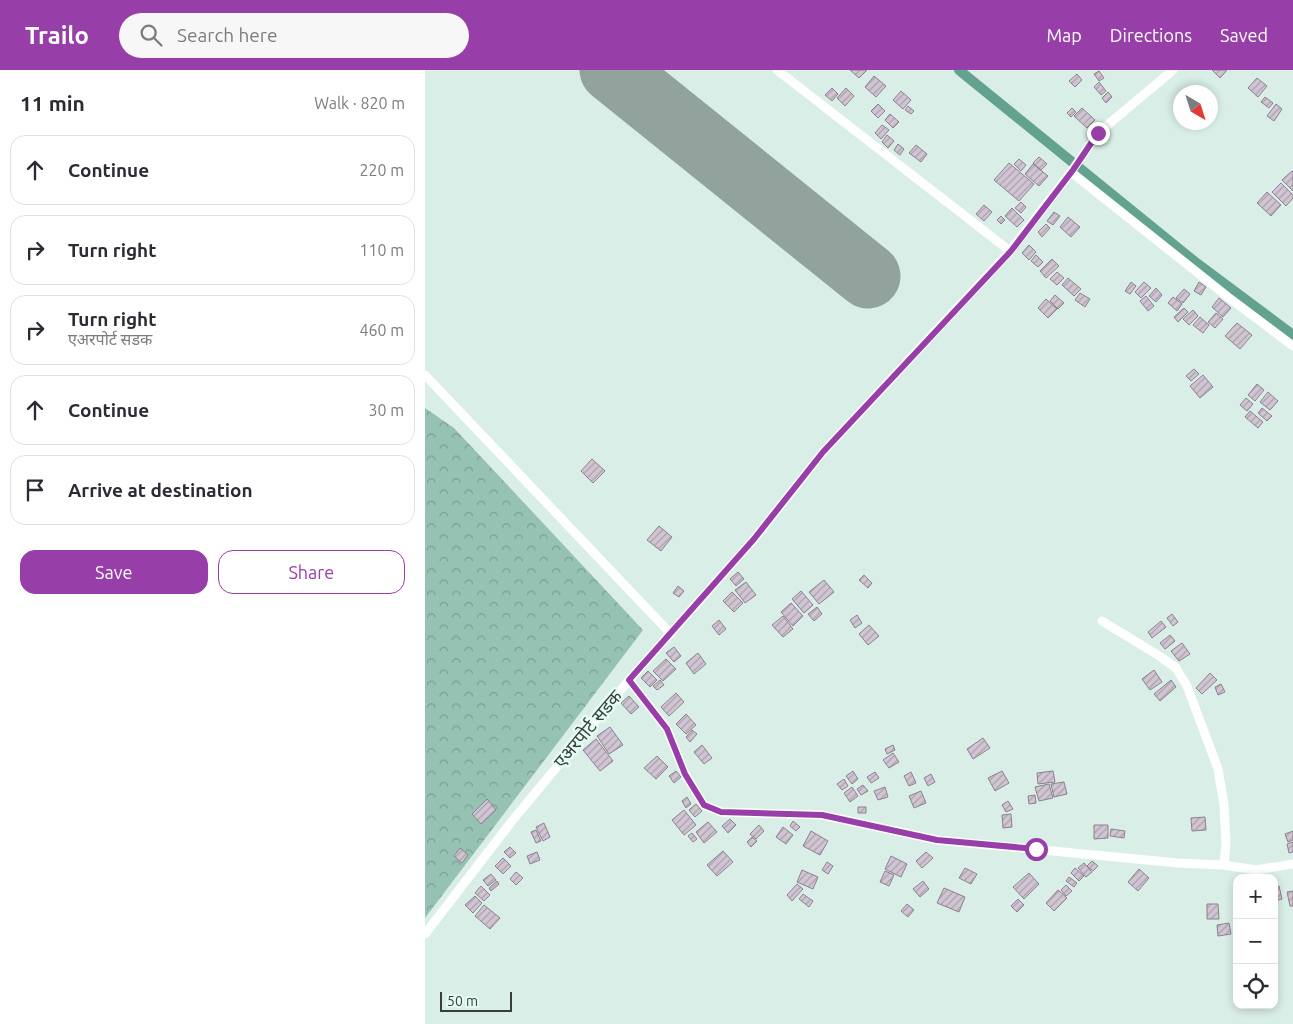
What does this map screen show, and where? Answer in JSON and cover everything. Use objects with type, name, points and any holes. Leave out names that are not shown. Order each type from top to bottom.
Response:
[{"type":"street","points":[[777,70],[1011,251]]},
{"type":"street","name":"एअरपोर्ट सडक","points":[[425,934],[512,821],[629,680],[754,539],[823,452],[1011,251],[1080,160],[1098,133],[1173,70]]},
{"type":"street","points":[[1072,170],[1228,297],[1293,346]]},
{"type":"street","points":[[425,375],[671,634]]},
{"type":"street","points":[[1102,621],[1176,668],[1187,686],[1218,769],[1224,805],[1226,843],[1224,865]]},
{"type":"street","points":[[629,680],[667,729],[685,774],[704,805],[721,812],[822,815],[937,840],[1224,865],[1256,870],[1293,864]]},
{"type":"green space","points":[[425,408],[454,428],[643,630],[425,918]]},
{"type":"building","points":[[850,70],[867,70],[859,78]]},
{"type":"building","points":[[1212,70],[1227,70],[1220,78]]},
{"type":"building","points":[[1099,71],[1104,78],[1099,81],[1094,74]]},
{"type":"building","points":[[1077,74],[1082,80],[1075,87],[1069,81]]},
{"type":"building","points":[[874,76],[886,86],[876,97],[865,87]]},
{"type":"building","points":[[1257,78],[1267,86],[1258,97],[1248,88]]},
{"type":"building","points":[[1099,82],[1106,91],[1101,95],[1094,87]]},
{"type":"building","points":[[832,88],[838,94],[832,101],[825,95]]},
{"type":"building","points":[[846,88],[854,96],[845,106],[837,98]]},
{"type":"building","points":[[901,91],[911,100],[903,109],[893,100]]},
{"type":"building","points":[[1108,92],[1112,97],[1106,103],[1102,98]]},
{"type":"building","points":[[1265,97],[1273,103],[1269,108],[1261,102]]},
{"type":"building","points":[[878,104],[885,111],[878,118],[871,111]]},
{"type":"building","points":[[1276,104],[1282,109],[1274,121],[1267,116]]},
{"type":"building","points":[[908,106],[914,111],[911,114],[905,110]]},
{"type":"building","points":[[1072,108],[1076,112],[1071,117],[1067,113]]},
{"type":"building","points":[[1082,108],[1095,120],[1087,128],[1074,116]]},
{"type":"building","points":[[890,114],[899,122],[893,128],[885,120]]},
{"type":"building","points":[[882,125],[889,130],[881,139],[875,133]]},
{"type":"building","points":[[887,135],[894,141],[888,148],[882,142]]},
{"type":"building","points":[[898,144],[904,149],[900,155],[894,150]]},
{"type":"building","points":[[916,145],[927,154],[921,162],[909,153]]},
{"type":"building","points":[[1039,157],[1047,164],[1041,170],[1033,163]]},
{"type":"building","points":[[1019,159],[1026,165],[1021,171],[1014,164]]},
{"type":"building","points":[[1009,163],[1034,184],[1019,201],[994,180]]},
{"type":"building","points":[[1033,164],[1048,176],[1039,186],[1025,174]]},
{"type":"building","points":[[1293,172],[1293,191],[1282,180]]},
{"type":"building","points":[[1281,183],[1293,195],[1293,198],[1286,206],[1272,192]]},
{"type":"building","points":[[1267,192],[1281,205],[1271,216],[1257,203]]},
{"type":"building","points":[[1021,202],[1026,207],[1021,213],[1015,208]]},
{"type":"building","points":[[984,205],[992,212],[984,221],[976,214]]},
{"type":"building","points":[[1012,208],[1024,220],[1017,227],[1005,216]]},
{"type":"building","points":[[1054,212],[1060,216],[1053,225],[1047,221]]},
{"type":"building","points":[[1001,216],[1005,220],[1001,224],[997,220]]},
{"type":"building","points":[[1068,217],[1080,227],[1071,237],[1060,227]]},
{"type":"building","points":[[1046,224],[1050,228],[1042,237],[1038,232]]},
{"type":"building","points":[[1029,245],[1036,252],[1029,260],[1022,253]]},
{"type":"building","points":[[1036,255],[1043,262],[1038,267],[1031,261]]},
{"type":"building","points":[[1052,259],[1059,266],[1046,278],[1040,271]]},
{"type":"building","points":[[1057,272],[1064,278],[1057,285],[1050,279]]},
{"type":"building","points":[[1068,278],[1081,289],[1074,296],[1062,285]]},
{"type":"building","points":[[1131,282],[1136,286],[1130,294],[1125,291]]},
{"type":"building","points":[[1144,282],[1151,288],[1141,298],[1135,292]]},
{"type":"building","points":[[1199,282],[1206,287],[1201,295],[1194,291]]},
{"type":"building","points":[[1156,288],[1162,295],[1156,302],[1149,296]]},
{"type":"building","points":[[1184,289],[1190,294],[1183,303],[1176,298]]},
{"type":"building","points":[[1080,293],[1090,299],[1085,307],[1075,300]]},
{"type":"building","points":[[1055,295],[1064,303],[1058,309],[1050,301]]},
{"type":"building","points":[[1146,296],[1154,306],[1148,311],[1140,301]]},
{"type":"building","points":[[1173,297],[1182,304],[1177,311],[1168,303]]},
{"type":"building","points":[[1219,298],[1231,308],[1223,317],[1212,307]]},
{"type":"building","points":[[1046,299],[1057,309],[1048,318],[1038,308]]},
{"type":"building","points":[[1184,308],[1188,312],[1178,322],[1174,317]]},
{"type":"building","points":[[1193,310],[1198,316],[1189,325],[1183,319]]},
{"type":"building","points":[[1216,313],[1223,319],[1215,328],[1208,322]]},
{"type":"building","points":[[1200,317],[1209,325],[1203,333],[1193,325]]},
{"type":"building","points":[[1237,323],[1252,335],[1240,349],[1225,336]]},
{"type":"building","points":[[1194,369],[1199,374],[1191,381],[1186,376]]},
{"type":"building","points":[[1203,375],[1213,387],[1200,398],[1190,386]]},
{"type":"building","points":[[1257,384],[1264,390],[1255,401],[1248,395]]},
{"type":"building","points":[[1268,392],[1278,401],[1270,410],[1260,402]]},
{"type":"building","points":[[1246,398],[1253,404],[1247,411],[1240,405]]},
{"type":"building","points":[[1262,408],[1272,416],[1267,421],[1258,413]]},
{"type":"building","points":[[1250,411],[1263,422],[1258,428],[1245,417]]},
{"type":"building","points":[[592,459],[605,471],[593,483],[581,471]]},
{"type":"building","points":[[659,526],[672,537],[661,551],[647,540]]},
{"type":"building","points":[[738,572],[744,579],[736,586],[730,579]]},
{"type":"building","points":[[864,575],[872,583],[868,588],[859,580]]},
{"type":"building","points":[[824,580],[834,592],[819,604],[809,592]]},
{"type":"building","points":[[746,582],[756,595],[745,603],[735,590]]},
{"type":"building","points":[[678,586],[684,591],[679,597],[673,593]]},
{"type":"building","points":[[801,591],[813,605],[804,613],[792,599]]},
{"type":"building","points":[[732,592],[743,603],[734,612],[723,601]]},
{"type":"building","points":[[791,603],[803,616],[793,626],[781,612]]},
{"type":"building","points":[[817,607],[822,614],[814,621],[808,614]]},
{"type":"building","points":[[1172,614],[1178,622],[1173,626],[1167,618]]},
{"type":"building","points":[[857,615],[862,623],[855,628],[850,620]]},
{"type":"building","points":[[783,616],[793,629],[783,637],[772,625]]},
{"type":"building","points":[[719,620],[726,629],[719,635],[712,626]]},
{"type":"building","points":[[1161,621],[1166,627],[1152,638],[1148,632]]},
{"type":"building","points":[[869,625],[879,636],[868,645],[859,634]]},
{"type":"building","points":[[1170,635],[1175,641],[1165,649],[1160,643]]},
{"type":"building","points":[[1182,643],[1190,654],[1179,661],[1171,651]]},
{"type":"building","points":[[674,647],[681,656],[674,662],[666,653]]},
{"type":"building","points":[[698,653],[706,664],[694,674],[686,663]]},
{"type":"building","points":[[666,659],[676,669],[663,681],[653,671]]},
{"type":"building","points":[[1154,670],[1162,682],[1150,690],[1142,679]]},
{"type":"building","points":[[648,671],[657,680],[650,687],[641,678]]},
{"type":"building","points":[[1210,673],[1217,680],[1202,694],[1196,688]]},
{"type":"building","points":[[660,680],[664,685],[657,690],[653,686]]},
{"type":"building","points":[[1171,680],[1176,687],[1160,701],[1154,694]]},
{"type":"building","points":[[1221,684],[1225,692],[1218,695],[1215,687]]},
{"type":"building","points":[[676,693],[684,702],[669,716],[661,707]]},
{"type":"building","points":[[629,696],[639,707],[631,714],[621,703]]},
{"type":"building","points":[[686,714],[696,725],[686,734],[676,724]]},
{"type":"building","points":[[610,727],[623,745],[609,754],[597,736]]},
{"type":"building","points":[[692,730],[697,734],[690,742],[686,737]]},
{"type":"building","points":[[983,738],[990,748],[973,759],[967,749]]},
{"type":"building","points":[[596,739],[613,761],[600,771],[583,750]]},
{"type":"building","points":[[702,745],[712,758],[704,764],[694,752]]},
{"type":"building","points":[[893,745],[895,750],[887,754],[885,749]]},
{"type":"building","points":[[893,753],[899,762],[889,768],[883,760]]},
{"type":"building","points":[[657,756],[668,767],[656,779],[644,768]]},
{"type":"building","points":[[676,771],[681,777],[674,783],[669,776]]},
{"type":"building","points":[[853,771],[858,779],[852,784],[846,776]]},
{"type":"building","points":[[1002,771],[1009,783],[995,791],[988,778]]},
{"type":"building","points":[[1053,771],[1055,782],[1038,784],[1037,773]]},
{"type":"building","points":[[875,772],[879,778],[871,783],[867,777]]},
{"type":"building","points":[[911,772],[916,783],[909,786],[904,776]]},
{"type":"building","points":[[931,774],[935,782],[928,786],[924,778]]},
{"type":"building","points":[[844,779],[848,786],[842,790],[837,784]]},
{"type":"building","points":[[1064,782],[1067,794],[1054,797],[1051,784]]},
{"type":"building","points":[[1049,784],[1053,798],[1039,801],[1035,787]]},
{"type":"building","points":[[863,785],[868,791],[861,795],[857,789]]},
{"type":"building","points":[[852,787],[858,796],[850,802],[844,793]]},
{"type":"building","points":[[885,787],[888,797],[878,800],[874,791]]},
{"type":"building","points":[[921,791],[926,803],[914,808],[909,796]]},
{"type":"building","points":[[1035,795],[1036,803],[1029,804],[1028,796]]},
{"type":"building","points":[[687,797],[691,804],[686,808],[682,801]]},
{"type":"building","points":[[487,799],[496,810],[481,824],[472,814]]},
{"type":"building","points":[[1008,801],[1013,809],[1006,812],[1002,805]]},
{"type":"building","points":[[696,804],[702,811],[695,817],[689,810]]},
{"type":"building","points":[[858,807],[866,807],[866,813],[858,813]]},
{"type":"building","points":[[684,810],[696,825],[684,835],[672,820]]},
{"type":"building","points":[[1011,814],[1012,827],[1003,828],[1002,815]]},
{"type":"building","points":[[1205,817],[1206,830],[1192,831],[1191,818]]},
{"type":"building","points":[[730,819],[736,825],[728,833],[722,826]]},
{"type":"building","points":[[793,821],[800,827],[796,831],[790,826]]},
{"type":"building","points":[[708,822],[717,832],[704,843],[696,832]]},
{"type":"building","points":[[544,823],[550,837],[543,841],[536,827]]},
{"type":"building","points":[[759,825],[764,831],[756,839],[750,834]]},
{"type":"building","points":[[1094,825],[1108,825],[1108,838],[1094,839]]},
{"type":"building","points":[[783,827],[793,835],[786,844],[776,837]]},
{"type":"building","points":[[1111,829],[1125,831],[1124,838],[1110,836]]},
{"type":"building","points":[[536,830],[541,841],[536,843],[531,832]]},
{"type":"building","points":[[811,831],[828,841],[820,855],[803,846]]},
{"type":"building","points":[[1293,831],[1293,840],[1288,842],[1285,834]]},
{"type":"building","points":[[692,833],[697,839],[693,842],[688,836]]},
{"type":"building","points":[[752,837],[757,841],[751,847],[747,842]]},
{"type":"building","points":[[1293,842],[1293,852],[1289,853],[1287,844]]},
{"type":"building","points":[[510,847],[516,853],[510,858],[504,852]]},
{"type":"building","points":[[460,848],[468,855],[462,863],[454,856]]},
{"type":"building","points":[[723,851],[733,862],[717,876],[707,865]]},
{"type":"building","points":[[537,852],[540,860],[530,864],[527,856]]},
{"type":"building","points":[[926,852],[933,858],[922,868],[916,861]]},
{"type":"building","points":[[891,856],[907,864],[901,877],[885,869]]},
{"type":"building","points":[[503,858],[511,866],[503,874],[495,866]]},
{"type":"building","points":[[1092,861],[1098,866],[1093,871],[1087,866]]},
{"type":"building","points":[[827,862],[833,866],[828,874],[822,870]]},
{"type":"building","points":[[1084,863],[1092,872],[1086,877],[1078,868]]},
{"type":"building","points":[[965,868],[977,874],[971,884],[959,878]]},
{"type":"building","points":[[1075,868],[1084,876],[1079,881],[1071,873]]},
{"type":"building","points":[[1139,869],[1149,878],[1138,891],[1128,882]]},
{"type":"building","points":[[802,870],[818,877],[813,889],[797,882]]},
{"type":"building","points":[[885,871],[894,875],[889,886],[880,882]]},
{"type":"building","points":[[516,872],[523,878],[516,885],[510,879]]},
{"type":"building","points":[[1029,873],[1039,884],[1024,899],[1013,887]]},
{"type":"building","points":[[491,874],[496,880],[488,886],[483,880]]},
{"type":"building","points":[[1069,877],[1077,883],[1074,887],[1066,881]]},
{"type":"building","points":[[497,881],[499,884],[491,891],[489,888]]},
{"type":"building","points":[[923,881],[929,889],[920,897],[913,889]]},
{"type":"building","points":[[797,884],[803,889],[792,901],[787,895]]},
{"type":"building","points":[[1066,885],[1072,891],[1066,896],[1061,890]]},
{"type":"building","points":[[481,886],[490,895],[484,901],[475,893]]},
{"type":"building","points":[[1278,886],[1282,899],[1278,900]]},
{"type":"building","points":[[944,888],[965,897],[959,912],[937,903]]},
{"type":"building","points":[[1058,890],[1067,898],[1054,911],[1046,903]]},
{"type":"building","points":[[1293,891],[1293,906],[1290,906],[1287,892]]},
{"type":"building","points":[[803,894],[813,901],[809,907],[799,899]]},
{"type":"building","points":[[475,896],[482,903],[473,913],[465,905]]},
{"type":"building","points":[[1018,899],[1024,905],[1017,912],[1011,906]]},
{"type":"building","points":[[907,904],[914,910],[908,917],[901,911]]},
{"type":"building","points":[[1207,904],[1218,904],[1219,919],[1207,919]]},
{"type":"building","points":[[484,905],[500,918],[490,929],[475,916]]},
{"type":"building","points":[[1229,923],[1231,934],[1218,936],[1217,925]]},
{"type":"waterway","points":[[959,70],[1194,261],[1293,335]]},
{"type":"runway","points":[[612,70],[868,276]]},
{"type":"route","points":[[1036,849],[937,840],[822,815],[721,812],[704,805],[685,774],[667,729],[629,680],[754,539],[823,452],[1011,251],[1073,170],[1098,133]]}]
